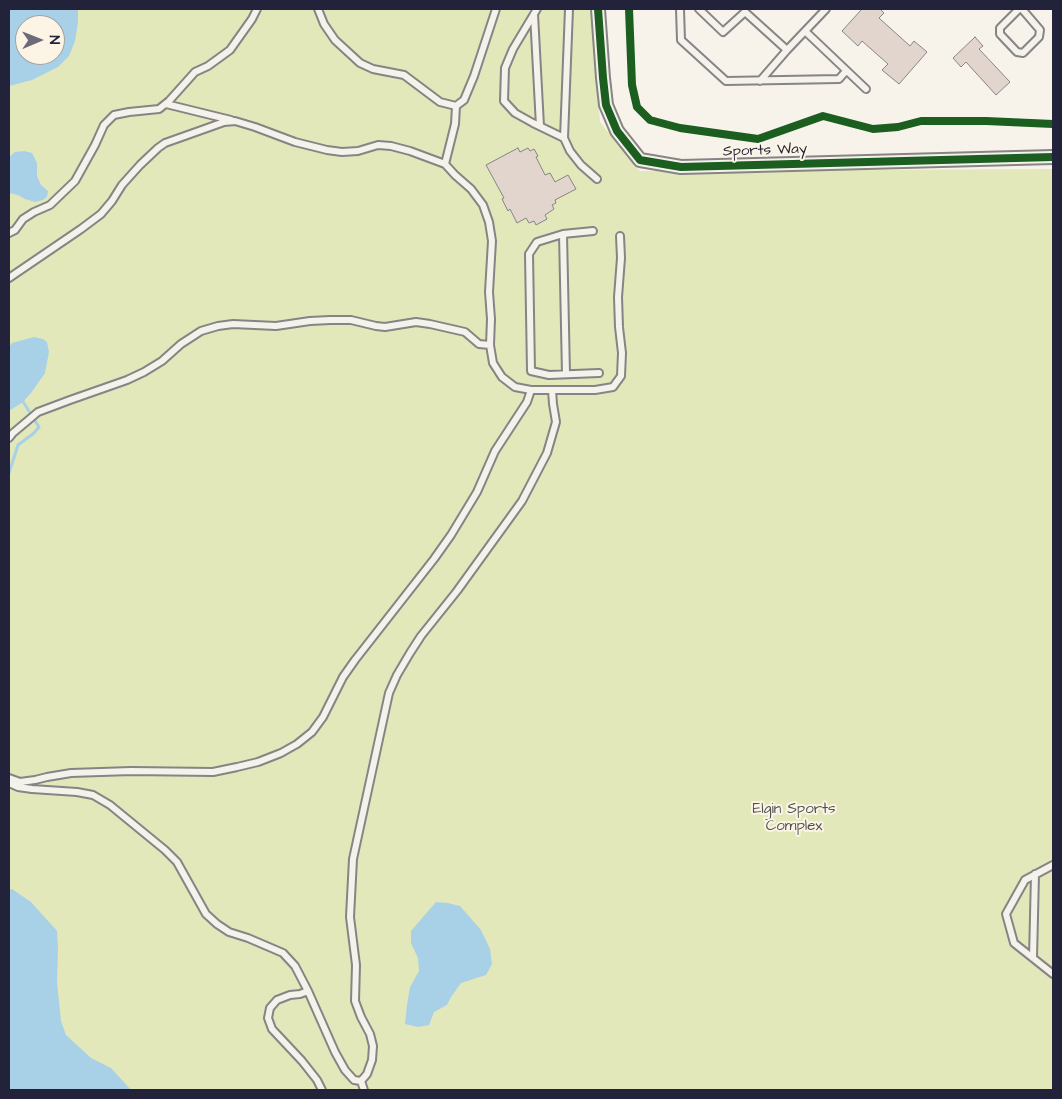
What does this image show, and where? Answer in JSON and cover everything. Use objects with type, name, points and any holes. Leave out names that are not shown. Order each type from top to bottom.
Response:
[{"type":"street","name":"Sports Way","points":[[598,9],[606,104],[617,131],[640,160],[681,167],[1053,157]]},
{"type":"lane","points":[[9,233],[15,230],[23,219],[50,205],[75,181],[104,125],[114,116],[129,112],[159,109],[166,104],[196,72],[230,50],[252,19],[256,9]]},
{"type":"lane","points":[[318,9],[324,24],[335,40],[360,63],[373,69],[404,76],[440,102],[456,106]]},
{"type":"lane","points":[[445,164],[455,124],[456,106],[464,100],[496,9]]},
{"type":"lane","points":[[569,9],[564,138],[570,151],[581,165],[598,179]]},
{"type":"lane","points":[[680,9],[681,40],[726,81],[839,78],[846,71]]},
{"type":"lane","points":[[699,9],[723,32],[745,12],[787,50]]},
{"type":"lane","points":[[760,81],[826,9]]},
{"type":"lane","points":[[1020,9],[1040,30],[1039,37],[1023,53],[1017,52],[1000,34],[1000,28],[1020,9]]},
{"type":"lane","points":[[535,11],[513,49],[505,68],[504,101],[516,113],[564,138]]},
{"type":"lane","points":[[535,11],[540,126]]},
{"type":"lane","points":[[805,31],[866,89]]},
{"type":"lane","points":[[166,104],[243,122],[314,148],[342,152],[358,151],[378,145],[391,146],[445,164],[471,189],[483,205],[489,222],[492,241],[489,292],[490,346],[493,363],[502,378],[516,387],[531,390],[595,390],[613,387],[621,376],[622,353],[618,297],[621,258],[620,236]]},
{"type":"lane","points":[[9,278],[82,229],[100,214],[140,165],[165,142],[224,122],[235,121]]},
{"type":"lane","points":[[593,231],[564,234],[537,242],[529,254],[531,371],[549,375],[599,373]]},
{"type":"lane","points":[[564,234],[566,374]]},
{"type":"lane","points":[[9,438],[38,412],[144,372],[162,361],[181,344],[200,331],[218,326],[234,324],[276,326],[310,321],[351,320],[385,327],[416,322],[465,332],[479,344],[490,346]]},
{"type":"lane","points":[[9,778],[20,782],[71,773],[131,771],[213,772],[258,762],[297,744],[312,732],[323,717],[340,683],[355,660],[451,535],[477,492],[495,451],[526,402],[531,390]]},
{"type":"lane","points":[[361,1081],[367,1074],[372,1060],[373,1046],[370,1034],[355,1001],[356,965],[350,917],[353,859],[389,693],[410,653],[522,501],[547,453],[556,422],[552,404],[552,390]]},
{"type":"lane","points":[[9,784],[32,789],[93,795],[110,805],[165,850],[177,862],[206,914],[217,924],[229,932],[283,953],[295,966],[345,1070],[354,1080],[361,1081]]},
{"type":"lane","points":[[1053,865],[1025,880],[1006,914],[1014,942],[1053,974]]},
{"type":"lane","points":[[1034,958],[1036,874]]},
{"type":"lane","points":[[308,991],[277,1000],[270,1008],[268,1018],[272,1030],[302,1061],[317,1080],[322,1090]]},
{"type":"lane","points":[[361,1081],[364,1090]]},
{"type":"green space","name":"Elgin Sports Complex","points":[[9,9],[591,9],[600,122],[640,171],[1053,169],[1053,1090],[9,1090]]},
{"type":"water","points":[[9,9],[78,9],[75,41],[69,56],[65,60],[65,15],[15,15],[15,65],[60,65],[32,80],[9,86]]},
{"type":"water","points":[[24,151],[32,153],[37,163],[37,176],[41,185],[48,191],[47,197],[43,200],[35,202],[9,193],[9,157],[15,152]]},
{"type":"water","points":[[34,337],[47,342],[49,352],[45,373],[23,402],[9,411],[9,347],[12,343]]},
{"type":"water","points":[[12,889],[31,902],[57,931],[57,982],[61,1021],[66,1035],[91,1058],[111,1068],[131,1090],[9,1090],[9,890]]},
{"type":"water","points":[[436,902],[460,906],[481,930],[490,949],[492,964],[486,975],[461,983],[447,1005],[434,1012],[429,1025],[418,1027],[405,1024],[410,987],[419,971],[418,958],[411,943],[411,931]]},
{"type":"building","points":[[862,9],[880,9],[884,13],[879,18],[910,46],[914,41],[927,52],[899,84],[882,70],[888,64],[862,41],[858,46],[842,31]]},
{"type":"building","points":[[975,37],[983,46],[979,49],[1010,82],[996,95],[966,62],[961,67],[953,58]]},
{"type":"building","points":[[518,148],[520,152],[528,148],[530,151],[534,149],[545,175],[550,173],[555,182],[568,175],[576,189],[555,200],[556,203],[552,205],[554,209],[545,215],[547,219],[536,225],[534,221],[529,223],[526,218],[517,223],[510,209],[508,211],[502,199],[504,198],[486,165]]},
{"type":"waterway","points":[[9,473],[18,445],[39,427],[22,400]]},
{"type":"cycle path","points":[[598,9],[606,105],[617,131],[640,160],[681,167],[1053,157]]},
{"type":"cycle path","points":[[629,9],[632,85],[637,107],[650,120],[680,128],[758,139],[823,116],[873,129],[898,127],[921,121],[1053,124]]}]
